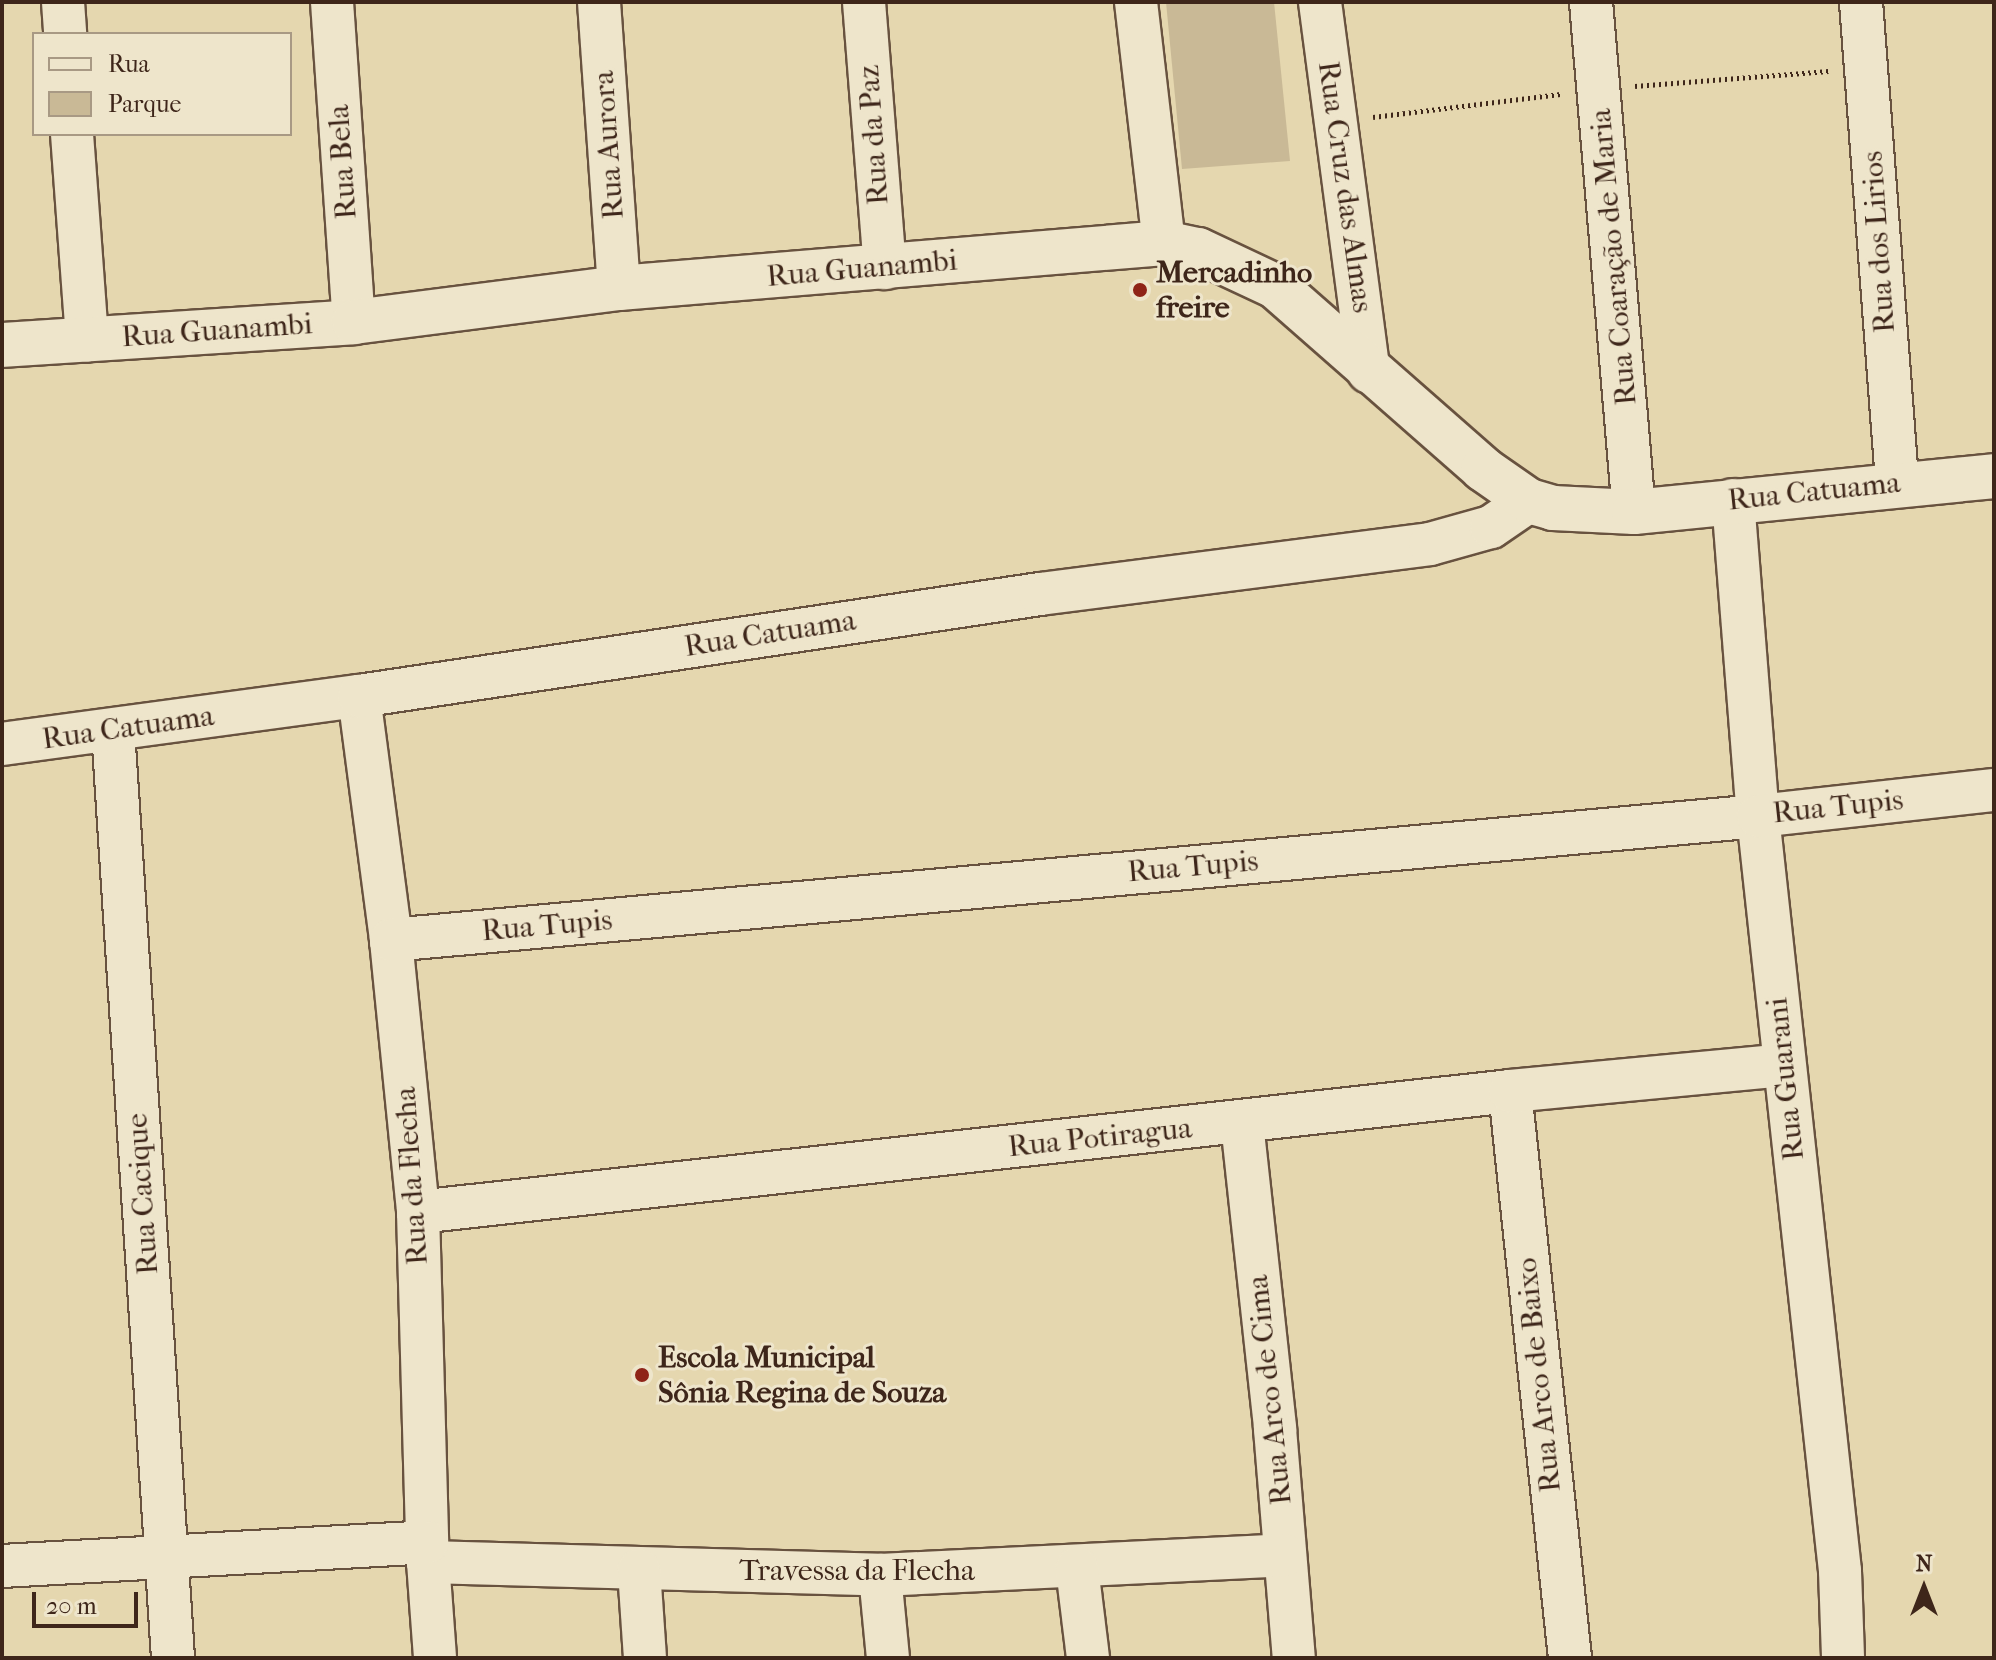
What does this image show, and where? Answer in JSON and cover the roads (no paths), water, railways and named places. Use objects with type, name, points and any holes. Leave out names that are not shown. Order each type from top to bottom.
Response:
[{"type":"street","points":[[63,2],[65,32]]},
{"type":"street","name":"Rua Bela","points":[[332,2],[354,322]]},
{"type":"street","name":"Rua Aurora","points":[[599,2],[619,288]]},
{"type":"street","name":"Rua da Paz","points":[[864,2],[885,268]]},
{"type":"street","points":[[1136,2],[1164,243]]},
{"type":"street","name":"Rua Cruz das Almas","points":[[1320,2],[1369,372]]},
{"type":"street","name":"Rua Coaração de Maria","points":[[1591,2],[1634,512]]},
{"type":"street","name":"Rua dos Lirios","points":[[1861,2],[1897,483]]},
{"type":"street","points":[[72,136],[87,340]]},
{"type":"street","name":"Rua Guanambi","points":[[2,345],[354,322],[619,288],[1164,243],[1198,250],[1275,286],[1369,372],[1483,469],[1529,501],[1587,512],[1634,512]]},
{"type":"street","name":"Rua Catuama","points":[[1634,512],[1897,483],[1994,476]]},
{"type":"street","name":"Rua Guarani","points":[[1733,500],[1758,816],[1840,1571],[1843,1658]]},
{"type":"street","name":"Rua Catuama","points":[[2,744],[359,696],[1040,594],[1430,544],[1491,527],[1529,501]]},
{"type":"street","name":"Rua da Flecha","points":[[359,696],[391,940],[418,1212],[428,1552],[435,1658]]},
{"type":"street","name":"Rua Cacique","points":[[113,730],[173,1658]]},
{"type":"street","name":"Rua Tupis","points":[[391,940],[1758,816],[1994,790]]},
{"type":"street","name":"Rua Potiragua","points":[[418,1212],[1510,1091],[1784,1065]]},
{"type":"street","name":"Rua Arco de Baixo","points":[[1510,1091],[1570,1658]]},
{"type":"street","name":"Rua Arco de Cima","points":[[1242,1123],[1294,1658]]},
{"type":"street","name":"Travessa da Flecha","points":[[2,1566],[167,1557],[428,1552],[639,1570],[880,1575],[1077,1568],[1285,1555]]},
{"type":"street","points":[[1077,1568],[1088,1658]]},
{"type":"street","points":[[639,1570],[645,1658]]},
{"type":"street","points":[[880,1575],[888,1658]]},
{"type":"place","name":"Mercadinho freire","points":[[1140,290]]},
{"type":"place","name":"Escola Municipal Sônia Regina de Souza","points":[[642,1375]]}]
